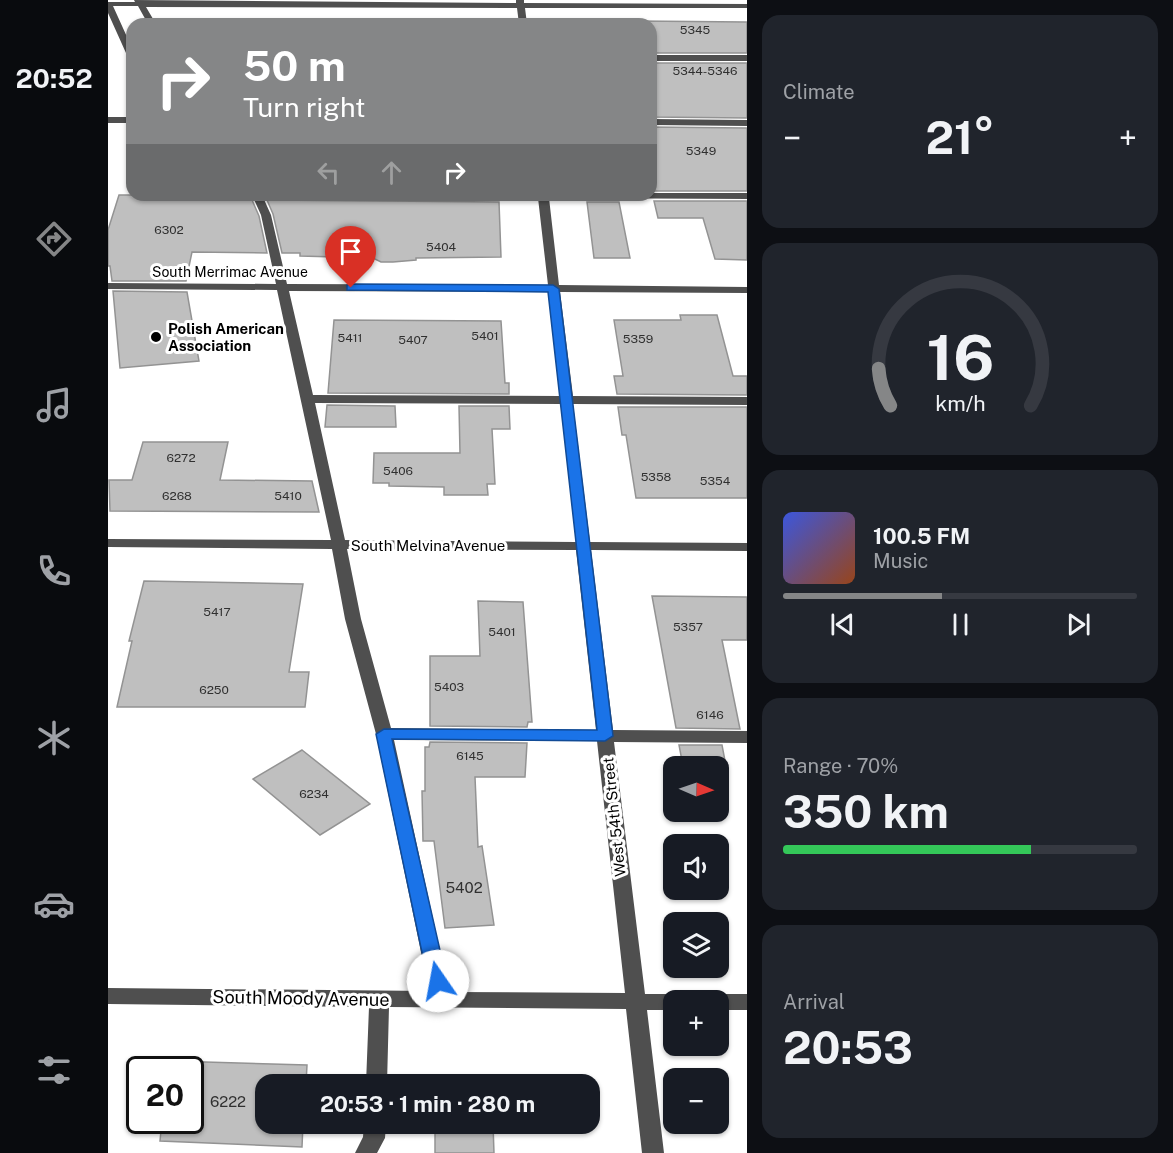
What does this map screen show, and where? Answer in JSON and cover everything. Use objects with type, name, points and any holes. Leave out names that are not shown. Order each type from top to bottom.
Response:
[{"type":"street","points":[[139,2],[148,18]]},
{"type":"street","points":[[126,44],[108,4],[139,2],[520,3],[747,6]]},
{"type":"street","points":[[520,3],[522,18]]},
{"type":"street","points":[[657,58],[747,58]]},
{"type":"street","points":[[108,120],[126,120]]},
{"type":"street","points":[[657,122],[747,123]]},
{"type":"street","points":[[657,196],[747,196]]},
{"type":"street","points":[[260,201],[266,215],[308,399],[353,619],[384,734],[441,999]]},
{"type":"street","name":"West 54th Street","points":[[544,201],[653,1153]]},
{"type":"street","name":"South Merrimac Avenue","points":[[108,286],[747,290]]},
{"type":"street","points":[[308,399],[747,401]]},
{"type":"street","name":"South Melvina Avenue","points":[[108,543],[747,547]]},
{"type":"street","points":[[384,734],[747,737]]},
{"type":"street","name":"South Moody Avenue","points":[[108,996],[663,1002]]},
{"type":"street","points":[[376,1074],[379,999]]},
{"type":"street","points":[[729,1002],[747,1002]]},
{"type":"street","points":[[366,1153],[374,1134]]},
{"type":"building","points":[[657,21],[747,22],[747,53],[657,53]]},
{"type":"building","points":[[657,63],[747,63],[747,118],[657,117]]},
{"type":"building","points":[[657,127],[747,128],[747,191],[657,191]]},
{"type":"building","points":[[119,195],[126,195],[126,201],[252,201],[259,216],[267,253],[192,252],[186,281],[112,281],[110,266],[108,266],[108,230]]},
{"type":"building","points":[[267,201],[499,202],[501,257],[416,258],[416,260],[381,262],[373,258],[300,256],[300,253],[282,253],[273,214]]},
{"type":"building","points":[[654,201],[747,201],[747,260],[715,259],[703,218],[658,218]]},
{"type":"building","points":[[587,202],[619,202],[630,258],[594,258]]},
{"type":"building","name":"Polish American Association","points":[[113,291],[187,292],[199,361],[120,368]]},
{"type":"building","points":[[680,315],[717,315],[733,376],[747,376],[747,395],[617,394],[614,376],[623,376],[614,320],[681,320]]},
{"type":"building","points":[[334,320],[501,321],[505,383],[509,383],[509,394],[328,393]]},
{"type":"building","points":[[327,405],[395,406],[396,427],[325,427]]},
{"type":"building","points":[[459,406],[509,406],[510,429],[492,429],[495,484],[487,484],[488,495],[444,495],[444,487],[389,486],[389,483],[373,483],[374,453],[460,453]]},
{"type":"building","points":[[618,407],[747,407],[747,498],[636,498],[626,435],[622,435]]},
{"type":"building","points":[[143,442],[228,442],[220,480],[312,481],[319,512],[110,511],[109,480],[132,480]]},
{"type":"building","points":[[144,581],[303,584],[289,672],[309,672],[305,707],[117,707],[132,641],[129,641]]},
{"type":"building","points":[[652,596],[747,597],[747,640],[722,640],[740,729],[676,728]]},
{"type":"building","points":[[478,601],[523,602],[532,722],[528,722],[527,727],[430,726],[430,656],[480,656]]},
{"type":"building","points":[[430,742],[527,743],[525,777],[475,777],[478,847],[482,846],[494,925],[445,928],[434,841],[423,841],[422,791],[425,791],[425,747],[429,747]]},
{"type":"building","points":[[679,745],[722,745],[724,756],[681,756]]},
{"type":"building","points":[[302,750],[370,804],[320,835],[253,779]]},
{"type":"building","points":[[204,1062],[307,1065],[307,1074],[255,1074],[255,1134],[303,1134],[302,1147],[160,1141],[161,1134],[204,1134]]},
{"type":"building","points":[[435,1134],[493,1134],[494,1153],[435,1153]]},
{"type":"place","name":"Polish American Association","points":[[156,337]]},
{"type":"route","points":[[351,288],[553,289],[605,736],[384,734],[438,981]]}]
